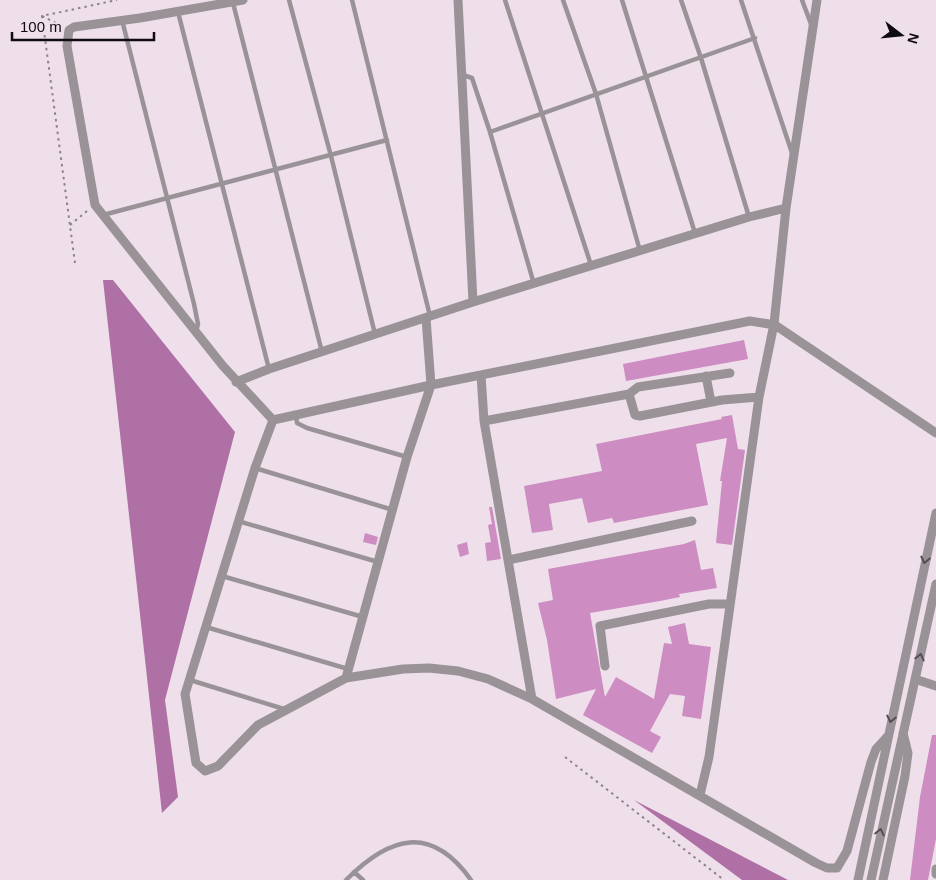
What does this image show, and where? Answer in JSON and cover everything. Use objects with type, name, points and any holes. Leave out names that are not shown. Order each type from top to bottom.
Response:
[{"type":"street","points":[[243,0],[178,12],[81,25],[69,30],[67,46],[95,205],[236,382],[273,420]]},
{"type":"street","points":[[458,0],[473,302]]},
{"type":"street","points":[[700,795],[709,757],[759,397],[774,324],[786,208],[817,0]]},
{"type":"street","points":[[236,382],[269,369],[473,302],[695,233],[786,208]]},
{"type":"street","points":[[347,673],[407,458],[431,385],[428,317]]},
{"type":"street","points":[[273,420],[431,385],[750,321],[774,324],[936,433]]},
{"type":"street","points":[[484,421],[629,394],[638,387],[730,372]]},
{"type":"street","points":[[481,375],[484,421],[532,699]]},
{"type":"street","points":[[706,376],[711,402]]},
{"type":"street","points":[[629,394],[636,415],[640,416],[711,402],[759,397]]},
{"type":"street","points":[[273,420],[255,468],[185,694],[196,763],[204,772],[218,766],[258,725],[347,673],[429,668],[458,672],[488,679],[532,699],[667,779],[700,795],[743,823],[816,863],[828,868],[837,868],[848,851],[871,762],[876,749],[887,738]]},
{"type":"street","points":[[858,880],[936,513]]},
{"type":"street","points":[[508,560],[692,521]]},
{"type":"street","points":[[870,880],[915,679],[932,624],[936,584]]},
{"type":"street","points":[[605,666],[600,626],[709,604],[730,604]]},
{"type":"street","points":[[915,679],[936,686]]},
{"type":"street","points":[[883,880],[905,776],[908,753],[903,733]]},
{"type":"street","points":[[936,869],[936,874]]},
{"type":"lane","points":[[289,0],[332,156],[375,334]]},
{"type":"lane","points":[[352,0],[428,317]]},
{"type":"lane","points":[[505,0],[543,112],[591,266]]},
{"type":"lane","points":[[563,0],[596,94],[640,251]]},
{"type":"lane","points":[[622,0],[695,233]]},
{"type":"lane","points":[[681,0],[701,58],[749,217]]},
{"type":"lane","points":[[741,0],[793,158]]},
{"type":"lane","points":[[802,0],[813,28]]},
{"type":"lane","points":[[233,3],[322,352]]},
{"type":"lane","points":[[178,12],[269,369]]},
{"type":"lane","points":[[122,20],[196,311],[198,324],[196,333]]},
{"type":"lane","points":[[490,132],[543,112],[647,78],[754,38]]},
{"type":"lane","points":[[463,76],[472,78],[490,132],[534,284]]},
{"type":"lane","points":[[102,215],[168,197],[223,185],[267,171],[332,156],[387,140]]},
{"type":"lane","points":[[296,416],[297,422],[307,428],[407,458]]},
{"type":"lane","points":[[255,468],[392,510]]},
{"type":"lane","points":[[238,521],[378,562]]},
{"type":"lane","points":[[222,576],[363,617]]},
{"type":"lane","points":[[206,627],[347,673]]},
{"type":"lane","points":[[190,680],[286,710]]},
{"type":"lane","points":[[346,880],[366,860],[384,849],[413,843],[442,850],[460,864],[471,880]]},
{"type":"lane","points":[[354,872],[363,880]]},
{"type":"path","points":[[42,16],[117,0]]},
{"type":"path","points":[[42,16],[69,30]]},
{"type":"path","points":[[42,16],[75,263]]},
{"type":"path","points":[[70,225],[95,205]]},
{"type":"path","points":[[565,757],[724,880]]},
{"type":"shaded area","points":[[103,280],[113,280],[235,432],[165,700],[178,797],[162,813]]},
{"type":"shaded area","points":[[634,800],[788,880],[742,880]]},
{"type":"building","points":[[744,340],[748,359],[626,381],[623,364]]},
{"type":"building","points":[[732,415],[738,449],[745,450],[732,545],[716,543],[722,481],[720,481],[727,438],[696,444],[708,505],[614,523],[612,518],[588,523],[582,498],[549,504],[553,530],[532,533],[524,486],[602,471],[596,444],[722,419],[721,417]]},
{"type":"building","points":[[489,507],[492,507],[501,559],[487,561],[485,543],[491,542],[488,525],[492,524]]},
{"type":"building","points":[[365,533],[378,537],[376,545],[363,542]]},
{"type":"building","points":[[695,540],[701,570],[713,568],[717,588],[679,594],[680,597],[660,601],[590,613],[605,697],[616,677],[654,699],[664,643],[672,644],[668,627],[685,623],[689,644],[711,647],[701,719],[682,716],[685,696],[670,694],[650,731],[661,737],[652,753],[583,715],[596,689],[556,699],[547,640],[538,603],[553,600],[548,569],[684,544]]},
{"type":"building","points":[[467,542],[469,554],[460,557],[457,545]]},
{"type":"building","points":[[932,735],[936,735],[936,839],[928,880],[910,880],[920,797]]}]
